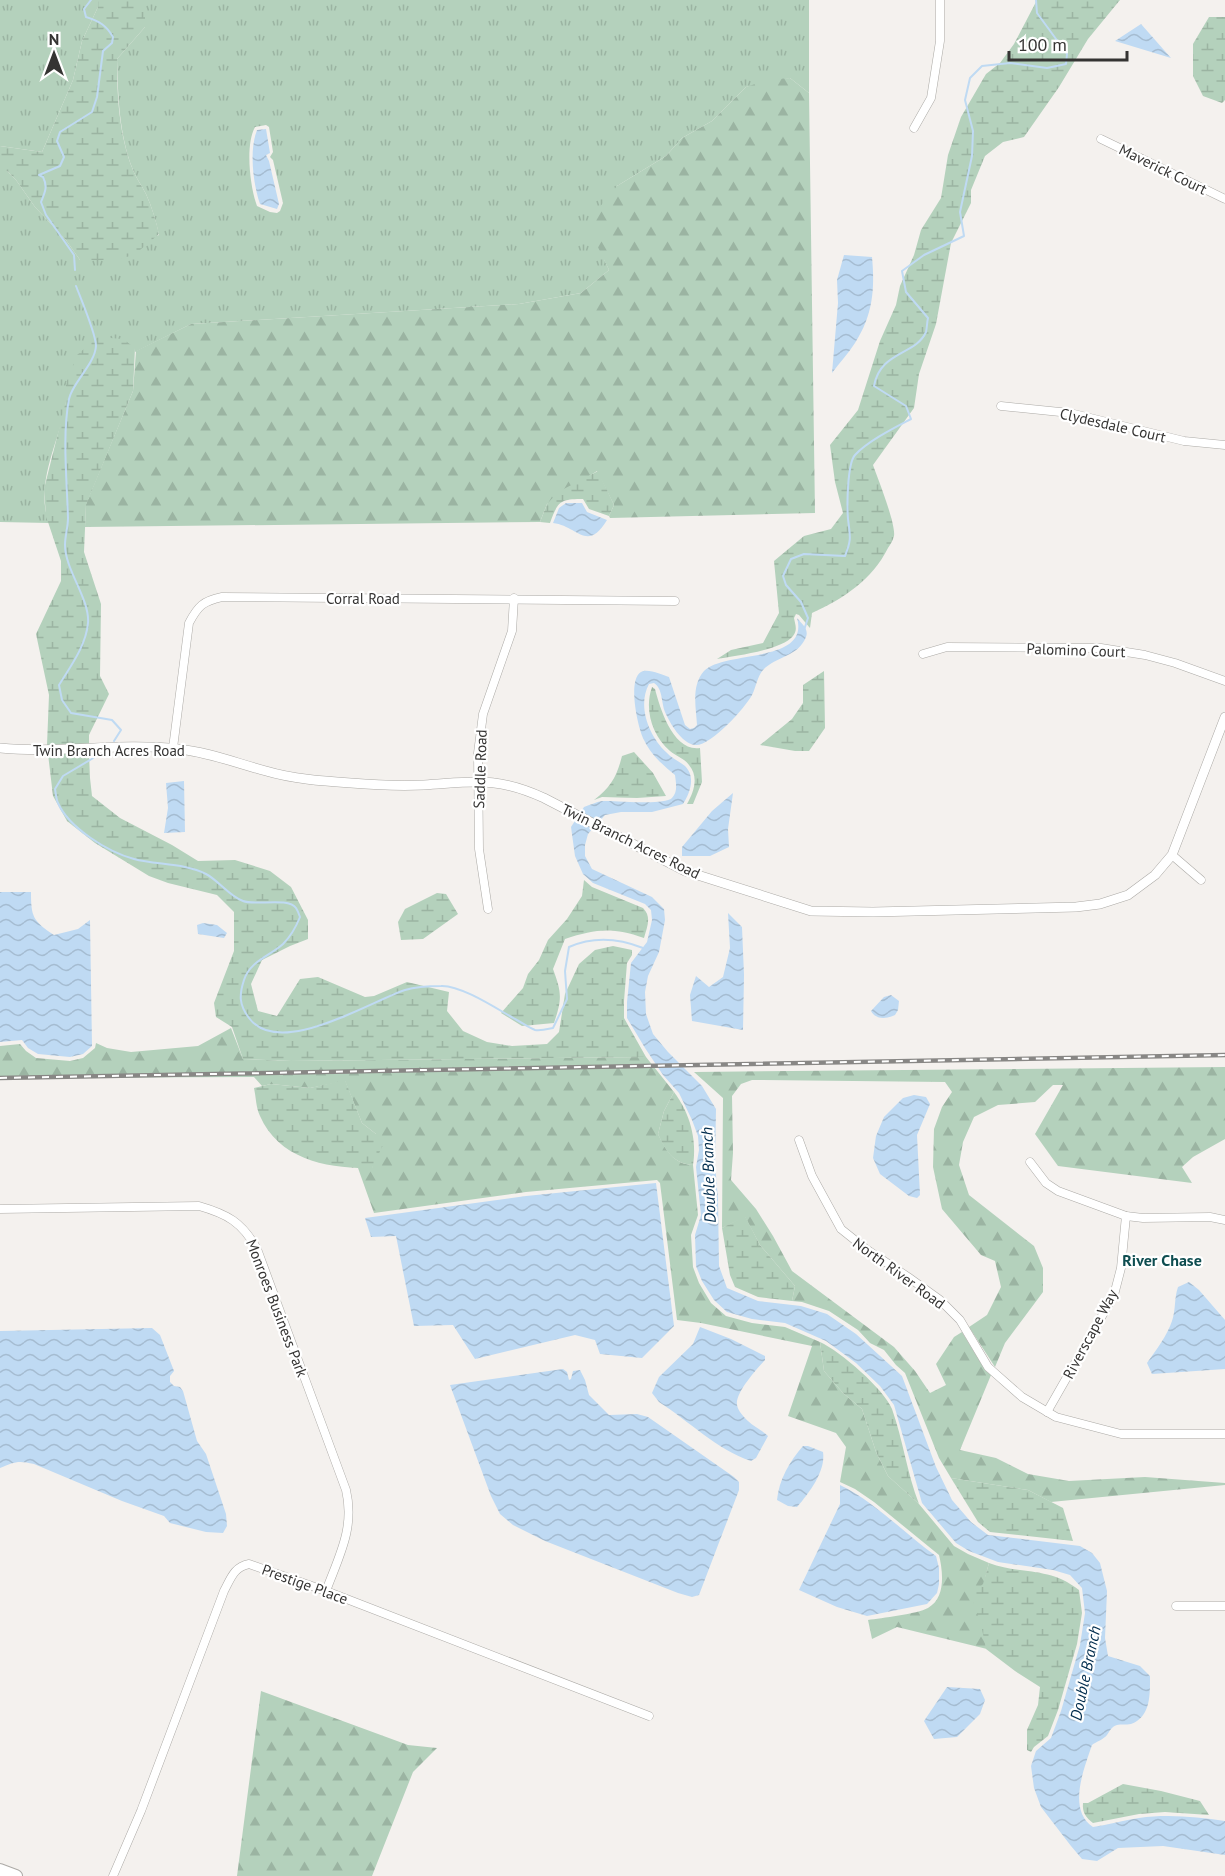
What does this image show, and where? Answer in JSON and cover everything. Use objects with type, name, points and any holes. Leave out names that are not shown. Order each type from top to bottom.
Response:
[{"type":"main road","points":[[0,1870],[16,1876]]},
{"type":"street","points":[[914,128],[931,98],[940,41],[940,0]]},
{"type":"street","name":"Maverick Court","points":[[1101,139],[1225,199]]},
{"type":"street","name":"Clydesdale Court","points":[[1001,406],[1070,413],[1184,441],[1225,445]]},
{"type":"street","name":"Corral Road","points":[[173,748],[189,622],[196,609],[208,600],[222,597],[675,601]]},
{"type":"street","name":"Saddle Road","points":[[488,909],[478,849],[478,753],[483,714],[512,632],[514,598]]},
{"type":"street","name":"Palomino Court","points":[[923,654],[947,647],[1101,648],[1145,655],[1225,681]]},
{"type":"street","name":"Twin Branch Acres Road","points":[[0,748],[29,750],[173,748],[209,754],[278,774],[328,782],[405,785],[477,780],[500,782],[522,788],[685,871],[811,911],[873,912],[1076,907],[1100,904],[1128,896],[1155,876],[1172,855],[1225,717]]},
{"type":"street","points":[[1172,855],[1201,880]]},
{"type":"street","name":"North River Road","points":[[799,1140],[812,1176],[841,1229],[940,1300],[960,1320],[988,1367],[1022,1397],[1056,1417],[1121,1434],[1225,1434]]},
{"type":"street","points":[[1030,1162],[1046,1183],[1058,1191],[1126,1216],[1224,1218]]},
{"type":"street","name":"Monroes Business Park","points":[[0,1209],[199,1206],[220,1212],[235,1221],[248,1233],[257,1249],[349,1502],[349,1526],[326,1591]]},
{"type":"street","name":"Riverscape Way","points":[[1047,1412],[1114,1295],[1121,1268],[1126,1216]]},
{"type":"street","name":"Prestige Place","points":[[113,1876],[141,1811],[221,1601],[233,1573],[240,1566],[249,1564],[326,1591],[649,1716]]},
{"type":"street","points":[[1176,1606],[1225,1606]]},
{"type":"green space","points":[[0,0],[98,0],[98,7],[82,41],[73,80],[42,152],[0,146]]},
{"type":"green space","points":[[98,0],[145,0],[145,27],[117,59],[118,101],[128,157],[146,194],[159,234],[134,255],[115,260],[80,260],[66,240],[35,207],[16,180],[7,171],[0,171],[0,146],[42,152],[73,80],[82,41],[98,7]]},
{"type":"green space","points":[[145,0],[809,0],[809,93],[790,78],[746,87],[712,121],[682,138],[666,156],[617,186],[604,259],[609,270],[581,293],[519,304],[191,324],[135,352],[135,348],[66,383],[63,417],[46,477],[44,493],[49,523],[0,522],[0,171],[7,171],[16,180],[35,207],[66,240],[80,260],[159,235],[150,204],[128,157],[119,101],[117,59],[145,27]],"holes":[[[266,125],[269,127],[273,152],[270,157],[273,160],[283,203],[277,213],[257,206],[252,188],[249,155],[252,135],[255,127]]]},
{"type":"green space","points":[[1037,0],[1120,0],[1088,39],[1059,87],[1024,137],[1003,142],[985,156],[971,190],[971,203],[951,243],[936,324],[919,374],[914,408],[873,465],[894,530],[892,541],[874,570],[865,579],[845,595],[812,613],[810,628],[796,614],[795,632],[787,641],[758,652],[717,659],[731,650],[763,643],[779,613],[774,561],[804,536],[831,529],[843,513],[835,482],[830,445],[858,410],[880,341],[896,305],[900,286],[914,255],[921,230],[941,198],[948,155],[961,117],[986,74],[1000,63],[1014,44]]},
{"type":"green space","points":[[1209,17],[1225,17],[1225,100],[1222,103],[1203,96],[1193,76],[1193,44]]},
{"type":"green space","points":[[790,78],[809,93],[815,513],[610,518],[614,505],[597,471],[547,504],[540,522],[85,527],[86,504],[133,391],[136,351],[191,324],[519,304],[581,293],[609,270],[595,241],[594,214],[617,186],[666,156],[682,138],[712,121],[746,87],[767,80]]},
{"type":"green space","points":[[98,337],[123,339],[135,348],[133,391],[86,505],[84,552],[101,604],[100,676],[109,694],[89,735],[89,744],[47,745],[49,695],[36,634],[61,581],[61,561],[46,516],[44,489],[66,401],[66,383],[77,355]]},
{"type":"green space","points":[[598,471],[614,505],[609,516],[589,509],[583,499],[575,499],[561,503],[555,510],[550,523],[540,522],[547,504],[558,492]]},
{"type":"green space","points":[[824,671],[825,728],[809,751],[760,745],[792,719],[803,703],[803,685]]},
{"type":"green space","points":[[652,687],[655,689],[664,717],[675,736],[682,743],[700,748],[702,782],[693,804],[687,804],[692,795],[695,779],[692,770],[658,738],[651,722],[649,704]]},
{"type":"green space","points":[[634,752],[653,773],[666,796],[602,797],[594,800],[612,781],[622,756]]},
{"type":"green space","points":[[89,753],[92,796],[120,818],[198,861],[235,860],[270,871],[291,887],[308,920],[308,939],[262,960],[251,984],[258,1011],[277,1016],[300,979],[318,977],[365,997],[374,996],[407,982],[449,992],[447,1011],[463,1031],[487,1042],[512,1046],[547,1044],[559,1032],[565,994],[579,964],[595,950],[613,946],[632,950],[627,963],[624,1018],[646,1057],[291,1061],[243,1059],[232,1027],[216,1017],[214,1003],[234,951],[234,912],[217,895],[149,876],[95,843],[67,821],[53,796],[48,754]]},
{"type":"green space","points":[[584,880],[592,887],[643,908],[648,919],[644,938],[623,932],[604,931],[565,939],[553,969],[560,996],[554,1023],[522,1026],[501,1013],[523,988],[528,974],[539,960],[548,940],[567,919],[582,896]]},
{"type":"green space","points":[[437,893],[446,894],[458,914],[423,939],[401,940],[398,922],[405,909]]},
{"type":"green space","points":[[231,1028],[243,1059],[291,1061],[646,1057],[674,1092],[664,1111],[658,1134],[667,1151],[675,1159],[693,1165],[698,1215],[691,1235],[693,1267],[699,1283],[711,1303],[726,1316],[752,1323],[785,1327],[820,1342],[824,1371],[843,1393],[862,1409],[876,1452],[888,1476],[919,1504],[954,1546],[989,1563],[982,1606],[987,1649],[897,1627],[872,1639],[868,1620],[916,1612],[934,1604],[942,1584],[939,1555],[874,1502],[840,1482],[846,1447],[836,1433],[788,1416],[812,1346],[677,1320],[660,1183],[657,1180],[526,1192],[374,1213],[358,1168],[372,1168],[376,1134],[362,1123],[345,1081],[310,1088],[271,1084],[262,1086],[254,1077],[0,1078],[0,1046],[20,1044],[36,1058],[70,1061],[83,1058],[95,1048],[96,1043],[107,1048],[131,1052],[198,1046]]},
{"type":"green space","points":[[1225,1067],[1225,1139],[1193,1157],[1182,1167],[1192,1183],[1058,1166],[1035,1134],[1063,1085],[1053,1085],[1035,1102],[998,1105],[974,1117],[963,1142],[959,1165],[969,1195],[1034,1246],[1043,1268],[1043,1292],[1005,1343],[995,1367],[969,1327],[987,1315],[1001,1287],[995,1261],[981,1255],[942,1209],[933,1167],[934,1129],[942,1107],[952,1092],[945,1082],[752,1080],[741,1084],[732,1096],[731,1180],[756,1209],[792,1271],[894,1347],[930,1393],[946,1385],[936,1364],[954,1337],[962,1332],[985,1370],[991,1375],[960,1450],[996,1458],[1028,1474],[1069,1481],[1145,1477],[1225,1483],[1225,1485],[1051,1502],[1028,1490],[951,1478],[939,1458],[905,1373],[884,1350],[870,1343],[858,1330],[829,1311],[792,1301],[795,1286],[760,1245],[745,1217],[722,1228],[723,1098],[694,1072]]},
{"type":"green space","points":[[345,1080],[362,1123],[376,1134],[383,1145],[372,1168],[323,1164],[292,1152],[279,1143],[259,1113],[254,1088],[271,1084],[310,1088]]},
{"type":"green space","points":[[674,1092],[680,1100],[691,1127],[694,1146],[693,1165],[675,1159],[658,1134],[664,1111]]},
{"type":"green space","points":[[745,1216],[760,1245],[795,1286],[792,1301],[758,1297],[735,1287],[730,1275],[722,1228]]},
{"type":"green space","points":[[820,1342],[839,1353],[860,1371],[880,1391],[892,1409],[919,1504],[888,1476],[876,1452],[862,1409],[843,1393],[824,1371]]},
{"type":"green space","points":[[951,1478],[1028,1490],[1063,1508],[1073,1541],[990,1532],[978,1522]]},
{"type":"green space","points":[[989,1563],[1057,1577],[1079,1590],[1082,1613],[1077,1644],[1058,1710],[1048,1736],[1031,1752],[1027,1750],[1027,1730],[1038,1705],[1040,1687],[986,1649],[981,1624],[971,1595],[983,1584]]},
{"type":"green space","points":[[261,1691],[408,1745],[437,1748],[413,1772],[372,1876],[237,1876]]},
{"type":"green space","points":[[1123,1784],[1200,1801],[1209,1815],[1165,1812],[1139,1814],[1093,1823],[1086,1817],[1083,1803],[1088,1803]]},
{"type":"water","points":[[1141,24],[1171,58],[1115,41]]},
{"type":"water","points":[[266,129],[270,153],[266,155],[279,204],[277,209],[260,204],[255,187],[253,147],[257,130]]},
{"type":"water","points":[[844,255],[872,257],[873,291],[869,312],[861,333],[832,373],[838,303],[837,280]]},
{"type":"water","points":[[566,503],[582,503],[587,512],[607,520],[600,530],[588,536],[553,523],[559,508]]},
{"type":"water","points":[[797,618],[807,632],[802,644],[792,653],[768,665],[759,676],[752,695],[742,709],[718,733],[701,744],[695,745],[681,737],[665,712],[659,689],[654,683],[649,684],[644,702],[650,729],[654,738],[668,754],[688,770],[691,785],[688,795],[683,804],[652,812],[621,812],[605,815],[588,834],[585,845],[585,856],[592,869],[652,897],[664,909],[665,920],[659,952],[648,976],[645,992],[646,1014],[653,1034],[702,1086],[716,1109],[715,1164],[719,1266],[727,1288],[758,1301],[801,1306],[827,1314],[856,1334],[902,1376],[936,1467],[952,1500],[971,1522],[988,1535],[1080,1546],[1092,1553],[1100,1563],[1107,1591],[1105,1638],[1108,1656],[1140,1666],[1150,1676],[1150,1690],[1146,1710],[1138,1721],[1115,1726],[1106,1736],[1092,1745],[1080,1789],[1079,1800],[1085,1820],[1093,1827],[1161,1816],[1225,1821],[1225,1855],[1163,1846],[1118,1848],[1097,1861],[1082,1859],[1041,1807],[1034,1788],[1031,1766],[1036,1751],[1051,1738],[1080,1645],[1085,1613],[1082,1588],[1070,1575],[1053,1570],[998,1562],[969,1551],[956,1543],[922,1503],[894,1405],[880,1386],[856,1363],[826,1341],[785,1323],[752,1319],[727,1312],[714,1300],[696,1266],[695,1235],[701,1215],[696,1167],[699,1150],[698,1136],[679,1093],[663,1075],[627,1018],[631,963],[647,942],[652,920],[651,910],[645,904],[593,883],[583,874],[575,856],[571,827],[584,807],[595,803],[602,801],[659,802],[672,798],[675,793],[675,775],[650,750],[639,726],[634,694],[637,677],[641,672],[651,671],[669,677],[685,725],[690,729],[694,728],[697,725],[695,704],[697,683],[704,671],[729,660],[763,654],[791,643],[798,633]]},
{"type":"water","points":[[184,781],[185,832],[164,833],[168,808],[166,783]]},
{"type":"water","points":[[733,793],[728,829],[729,847],[710,856],[682,856],[682,847],[712,811]]},
{"type":"water","points":[[0,892],[31,892],[33,913],[37,922],[54,935],[78,929],[90,920],[92,1046],[83,1054],[70,1057],[38,1054],[28,1048],[22,1040],[0,1042]]},
{"type":"water","points":[[728,913],[742,927],[743,1030],[692,1021],[690,995],[696,976],[709,987],[723,977],[730,948]]},
{"type":"water","points":[[203,923],[217,925],[227,933],[224,938],[198,934],[197,925]]},
{"type":"water","points":[[891,995],[899,1001],[895,1015],[882,1018],[873,1014],[871,1011],[884,997]]},
{"type":"water","points":[[914,1095],[926,1097],[930,1104],[917,1135],[920,1195],[917,1198],[909,1196],[880,1174],[873,1158],[876,1136],[884,1117],[903,1098]]},
{"type":"water","points":[[656,1183],[674,1326],[642,1358],[600,1354],[595,1340],[575,1335],[475,1359],[453,1325],[414,1326],[396,1236],[371,1237],[365,1218],[526,1196]]},
{"type":"water","points":[[1189,1282],[1225,1320],[1225,1369],[1152,1374],[1147,1363],[1170,1327],[1178,1287]]},
{"type":"water","points":[[700,1327],[765,1356],[765,1360],[747,1381],[737,1400],[743,1416],[768,1436],[756,1458],[751,1461],[715,1443],[659,1402],[652,1393],[659,1377],[693,1344]]},
{"type":"water","points":[[152,1328],[160,1335],[174,1371],[170,1376],[170,1382],[183,1391],[197,1441],[206,1454],[226,1514],[227,1526],[223,1533],[206,1532],[170,1523],[164,1516],[34,1464],[16,1462],[0,1468],[0,1331]]},
{"type":"water","points":[[563,1369],[567,1372],[569,1380],[573,1371],[580,1370],[589,1395],[609,1415],[637,1414],[648,1417],[739,1482],[739,1490],[699,1595],[692,1597],[678,1593],[545,1541],[513,1525],[500,1514],[491,1496],[450,1385]]},
{"type":"water","points":[[803,1446],[823,1452],[822,1467],[811,1488],[797,1507],[788,1506],[777,1500],[778,1492],[786,1471]]},
{"type":"water","points":[[840,1485],[877,1509],[936,1556],[939,1584],[937,1593],[927,1604],[867,1616],[837,1607],[799,1590],[840,1504]]},
{"type":"water","points":[[947,1687],[980,1689],[985,1700],[980,1714],[957,1737],[934,1739],[924,1721]]},
{"type":"waterway","points":[[75,270],[74,255],[46,215],[41,202],[46,187],[43,177],[39,175],[60,166],[64,157],[57,141],[60,132],[92,112],[97,97],[103,51],[112,43],[113,37],[102,24],[86,17],[84,9],[91,0]]},
{"type":"waterway","name":"Double Branch","points":[[804,630],[808,618],[801,602],[786,585],[783,576],[791,559],[804,554],[845,556],[850,538],[848,496],[852,460],[867,445],[911,419],[906,406],[874,386],[883,366],[915,345],[926,332],[928,318],[906,292],[902,271],[924,255],[964,236],[960,212],[972,156],[973,131],[965,100],[970,78],[982,66],[1010,63],[1047,68],[1066,64],[1067,54],[1037,13],[1036,0]]},
{"type":"waterway","points":[[76,286],[91,325],[96,346],[92,360],[74,386],[69,399],[66,428],[68,518],[65,545],[66,555],[88,614],[88,623],[81,648],[59,685],[62,700],[71,713],[112,720],[121,730],[114,741]]},
{"type":"waterway","points":[[100,754],[63,776],[55,789],[57,801],[63,812],[90,838],[113,851],[134,859],[198,870],[243,901],[286,903],[297,909],[300,917],[291,935],[283,944],[251,968],[242,985],[243,1009],[249,1018],[263,1029],[281,1033],[302,1030],[325,1024],[405,990],[441,986],[468,993],[535,1030],[549,1029],[553,1028],[567,999],[565,971],[569,947],[588,941],[615,940],[643,948]]},
{"type":"railway","points":[[0,1078],[1225,1055]]},
{"type":"district","name":"River Chase","points":[[1162,1260]]}]
